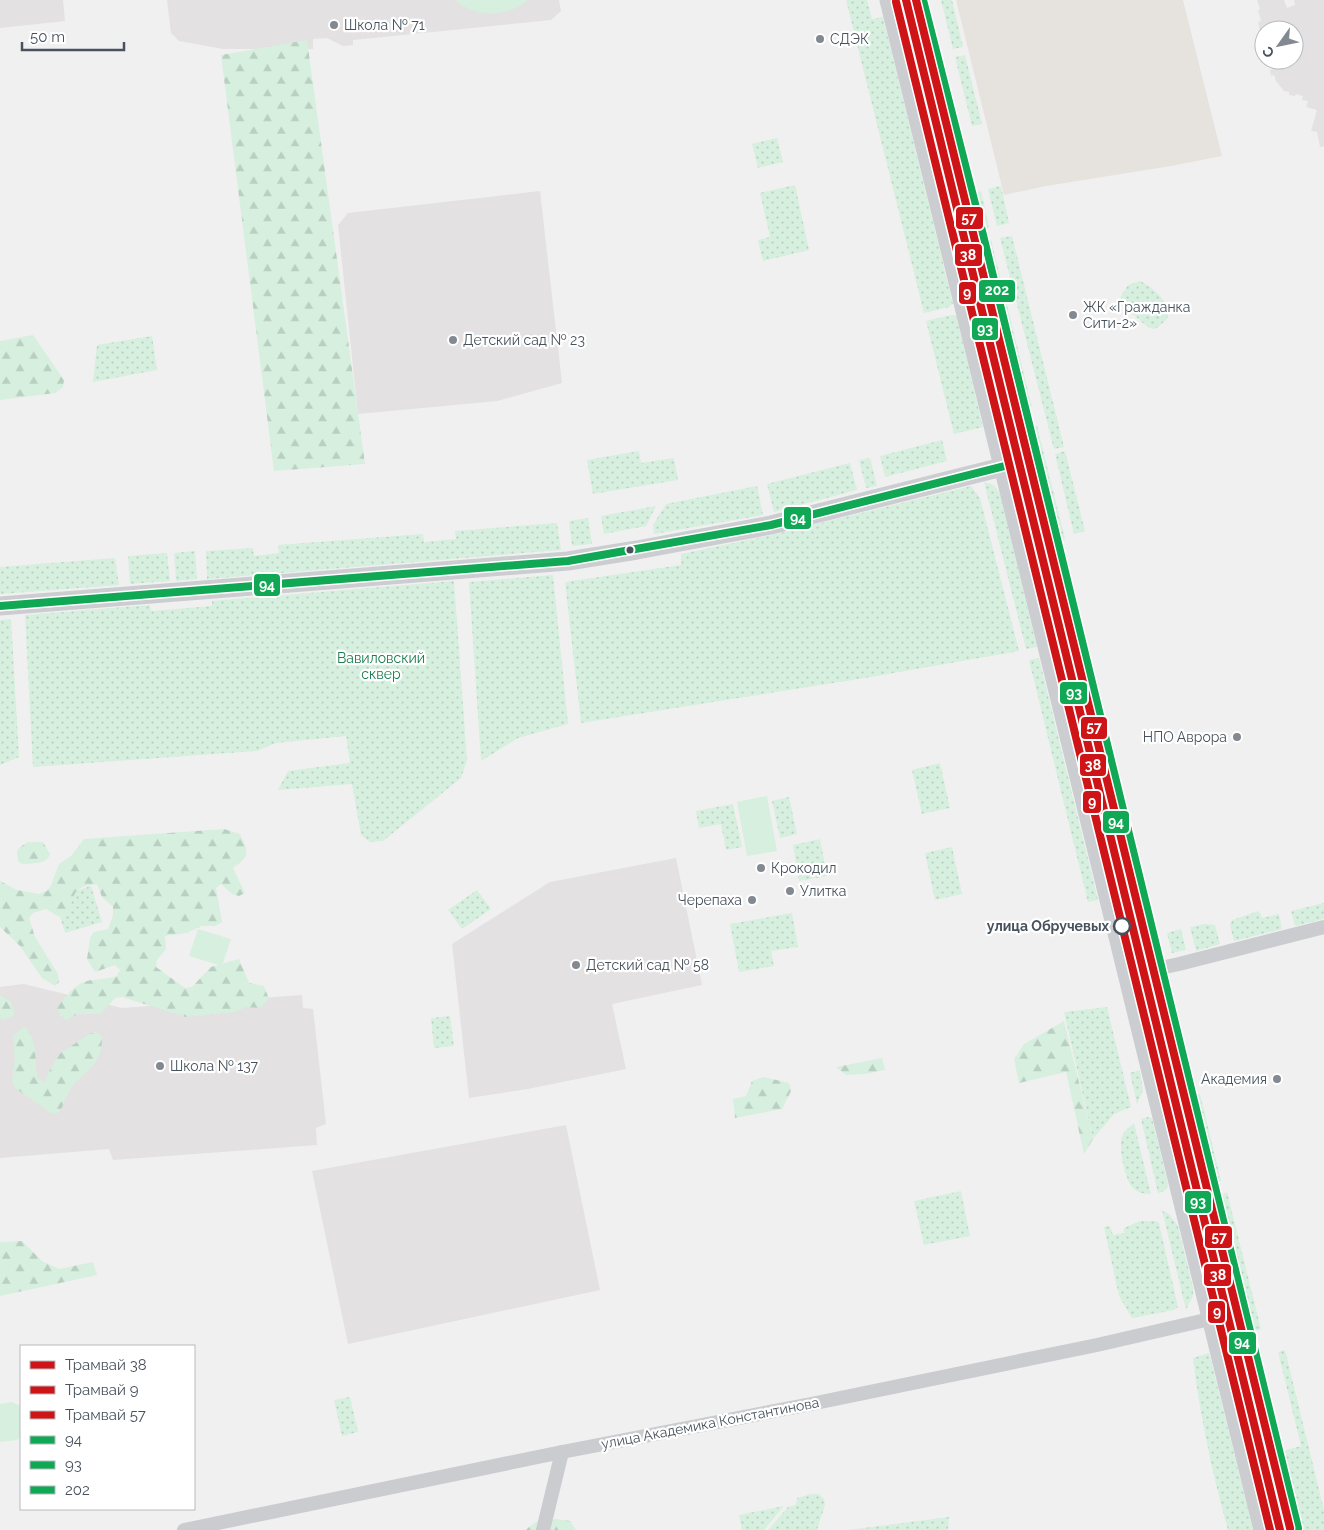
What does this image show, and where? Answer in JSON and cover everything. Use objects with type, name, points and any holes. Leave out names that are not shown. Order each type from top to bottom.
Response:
[{"type":"main road","points":[[889,0],[1263,1530]]},
{"type":"main road","points":[[914,0],[1028,460],[1288,1530]]},
{"type":"main road","points":[[0,606],[568,561],[771,525],[1028,460]]},
{"type":"street","points":[[1128,975],[1324,927]]},
{"type":"street","name":"улица Академика Константинова","points":[[184,1530],[1097,1345],[1236,1313]]},
{"type":"street","points":[[543,1530],[562,1452]]},
{"type":"shaded area","points":[[0,0],[63,0],[65,21],[0,28]]},
{"type":"shaded area","name":"Школа № 71","points":[[167,0],[559,0],[561,11],[551,20],[353,40],[353,45],[343,46],[327,38],[313,39],[313,49],[223,49],[179,41],[171,33]]},
{"type":"shaded area","points":[[956,0],[1183,0],[1222,156],[1004,195]]},
{"type":"shaded area","points":[[1257,0],[1284,0],[1287,8],[1295,5],[1294,0],[1324,0],[1324,146],[1320,147],[1317,132],[1311,131],[1317,110],[1306,107],[1308,101],[1302,100],[1303,96],[1289,95],[1289,92],[1284,91],[1274,75],[1271,76],[1270,70],[1304,70],[1304,20],[1261,20],[1258,10],[1260,9]]},
{"type":"shaded area","name":"Детский сад № 23","points":[[540,191],[562,383],[497,401],[358,414],[338,225],[348,213]]},
{"type":"shaded area","name":"Детский сад № 58","points":[[676,858],[702,985],[612,1004],[626,1069],[528,1089],[469,1098],[452,944],[550,882]]},
{"type":"shaded area","name":"Школа № 137","points":[[24,984],[122,1008],[302,995],[303,1008],[313,1009],[326,1124],[316,1128],[317,1145],[113,1160],[109,1149],[0,1158],[0,987]]},
{"type":"shaded area","points":[[566,1125],[600,1290],[348,1344],[312,1171]]},
{"type":"green space","points":[[455,0],[528,0],[511,10],[492,14],[472,10]]},
{"type":"green space","points":[[846,0],[867,0],[872,19],[883,17],[953,304],[949,307],[924,313]]},
{"type":"green space","points":[[941,0],[952,0],[963,47],[953,49]]},
{"type":"green space","points":[[307,40],[365,464],[274,471],[221,55]]},
{"type":"green space","points":[[965,55],[982,124],[972,126],[955,57]]},
{"type":"green space","points":[[777,138],[783,162],[758,168],[752,144]]},
{"type":"green space","points":[[795,185],[809,250],[763,261],[758,240],[770,237],[760,193]]},
{"type":"green space","points":[[1001,186],[1009,223],[997,226],[988,189]]},
{"type":"green space","points":[[981,191],[989,227],[982,229],[973,193]]},
{"type":"green space","points":[[1012,236],[1064,447],[1054,449],[1000,238]]},
{"type":"green space","points":[[991,240],[1032,407],[1025,408],[985,242]]},
{"type":"green space","points":[[1140,281],[1162,298],[1168,311],[1168,317],[1154,329],[1146,326],[1127,310],[1120,298],[1128,285]]},
{"type":"green space","points":[[956,315],[983,427],[954,434],[926,321]]},
{"type":"green space","points":[[33,335],[64,380],[63,387],[55,393],[0,400],[0,341]]},
{"type":"green space","points":[[152,336],[157,370],[93,382],[97,345]]},
{"type":"green space","points":[[1037,426],[1065,539],[1058,541],[1030,428]]},
{"type":"green space","points":[[942,440],[947,461],[885,477],[880,456]]},
{"type":"green space","points":[[639,451],[641,463],[674,458],[678,480],[593,494],[587,460]]},
{"type":"green space","points":[[1065,451],[1085,531],[1074,534],[1055,454]]},
{"type":"green space","points":[[870,458],[877,486],[866,488],[859,460]]},
{"type":"green space","points":[[850,463],[857,490],[774,512],[767,484]]},
{"type":"green space","points":[[984,482],[994,485],[1000,494],[1037,647],[1026,649]]},
{"type":"green space","points":[[757,486],[763,515],[654,534],[653,525],[666,504]]},
{"type":"green space","points":[[971,486],[980,498],[1019,651],[865,678],[581,723],[565,582],[681,565],[681,554],[776,534]]},
{"type":"green space","points":[[656,506],[646,526],[604,534],[601,516]]},
{"type":"green space","points":[[588,518],[592,544],[572,546],[569,521]]},
{"type":"green space","points":[[557,523],[561,550],[207,579],[206,551],[253,548],[254,556],[279,553],[278,545],[423,534],[424,542],[456,539],[455,531]]},
{"type":"green space","points":[[195,551],[197,579],[176,581],[174,553]]},
{"type":"green space","points":[[167,553],[170,581],[130,584],[128,556]]},
{"type":"green space","points":[[115,558],[119,585],[0,594],[0,567]]},
{"type":"green space","points":[[553,575],[568,724],[518,738],[481,761],[469,582]]},
{"type":"green space","name":"Вавиловский сквер","points":[[454,581],[467,760],[461,778],[383,841],[370,842],[361,835],[352,784],[278,790],[288,771],[350,763],[346,736],[276,743],[257,751],[33,767],[25,615],[150,605],[151,611],[212,606],[212,601]]},
{"type":"green space","points":[[11,619],[19,757],[0,765],[0,620]]},
{"type":"green space","points":[[1039,658],[1098,900],[1088,902],[1029,660]]},
{"type":"green space","points":[[940,763],[950,808],[922,814],[912,770]]},
{"type":"green space","points":[[767,796],[777,851],[747,856],[737,802]]},
{"type":"green space","points":[[789,797],[797,834],[780,838],[772,801]]},
{"type":"green space","points":[[733,804],[742,847],[726,850],[721,824],[699,828],[696,811]]},
{"type":"green space","points":[[224,829],[240,834],[245,845],[245,857],[233,868],[245,893],[239,896],[232,894],[221,884],[216,888],[222,922],[215,926],[201,926],[187,933],[165,936],[166,949],[157,960],[156,967],[185,988],[192,987],[211,967],[239,959],[249,983],[264,986],[269,999],[260,1008],[246,1007],[235,1012],[186,1017],[122,997],[115,998],[101,1014],[78,1014],[66,1020],[60,1015],[57,1009],[75,987],[86,981],[117,976],[120,970],[115,965],[95,972],[87,959],[90,938],[94,932],[108,929],[113,915],[113,907],[102,897],[97,884],[89,885],[76,892],[69,914],[59,917],[46,909],[33,913],[29,918],[35,937],[58,974],[59,982],[55,986],[42,978],[20,946],[0,927],[0,881],[17,890],[39,894],[47,891],[59,864],[71,856],[84,839]]},
{"type":"green space","points":[[820,839],[827,876],[799,881],[793,845]]},
{"type":"green space","points":[[28,842],[43,842],[50,854],[48,858],[42,862],[34,863],[22,864],[18,861],[17,851]]},
{"type":"green space","points":[[952,847],[962,894],[935,900],[925,853]]},
{"type":"green space","points":[[91,886],[102,922],[65,933],[60,917],[69,914],[63,895]]},
{"type":"green space","points":[[477,890],[491,909],[462,929],[448,910]]},
{"type":"green space","points":[[1324,903],[1324,919],[1295,926],[1291,911]]},
{"type":"green space","points":[[1259,911],[1262,918],[1279,914],[1282,929],[1234,941],[1230,925],[1232,920]]},
{"type":"green space","points":[[792,913],[798,947],[771,951],[774,966],[739,972],[730,924]]},
{"type":"green space","points":[[1205,924],[1215,925],[1220,944],[1196,951],[1190,927]]},
{"type":"green space","points":[[198,929],[231,939],[222,966],[189,956]]},
{"type":"green space","points":[[1181,929],[1186,950],[1172,953],[1167,933]]},
{"type":"green space","points":[[0,995],[11,1002],[15,1015],[3,1020],[0,1018]]},
{"type":"green space","points":[[1107,1007],[1131,1107],[1114,1114],[1093,1139],[1064,1012]]},
{"type":"green space","points":[[450,1016],[454,1046],[434,1048],[431,1018]]},
{"type":"green space","points":[[1064,1021],[1093,1139],[1084,1154],[1066,1072],[1019,1083],[1014,1059],[1024,1044]]},
{"type":"green space","points":[[24,1027],[29,1032],[34,1044],[38,1078],[44,1082],[58,1055],[89,1034],[96,1032],[102,1036],[99,1055],[95,1062],[74,1084],[58,1113],[51,1113],[15,1088],[12,1081],[15,1059],[13,1036]]},
{"type":"green space","points":[[882,1058],[885,1070],[865,1074],[846,1075],[836,1067]]},
{"type":"green space","points":[[1140,1070],[1143,1090],[1137,1104],[1130,1073]]},
{"type":"green space","points":[[764,1077],[789,1083],[791,1091],[782,1109],[735,1118],[733,1099],[746,1096],[752,1081]]},
{"type":"green space","points":[[1200,1094],[1221,1181],[1214,1183],[1193,1096]]},
{"type":"green space","points":[[1152,1118],[1168,1184],[1165,1190],[1158,1193],[1141,1119]]},
{"type":"green space","points":[[1134,1123],[1151,1194],[1142,1193],[1133,1188],[1127,1178],[1123,1162],[1121,1139]]},
{"type":"green space","points":[[961,1191],[970,1236],[924,1245],[914,1201]]},
{"type":"green space","points":[[1227,1192],[1261,1329],[1250,1332],[1217,1197]]},
{"type":"green space","points":[[1162,1210],[1169,1214],[1178,1226],[1193,1288],[1193,1296],[1186,1310]]},
{"type":"green space","points":[[1140,1221],[1156,1221],[1159,1223],[1178,1307],[1174,1310],[1132,1318],[1119,1296],[1104,1227],[1110,1226],[1113,1235],[1124,1233],[1124,1228]]},
{"type":"green space","points":[[22,1241],[42,1261],[59,1269],[93,1262],[97,1275],[0,1296],[0,1242]]},
{"type":"green space","points":[[1285,1350],[1324,1510],[1324,1530],[1298,1530],[1279,1452],[1301,1446],[1278,1352]]},
{"type":"green space","points":[[1209,1353],[1253,1530],[1228,1530],[1217,1487],[1203,1423],[1193,1358]]},
{"type":"green space","points":[[350,1397],[358,1432],[342,1436],[334,1400]]},
{"type":"green space","points":[[12,1402],[20,1406],[20,1438],[17,1440],[0,1442],[0,1404]]},
{"type":"green space","points":[[819,1494],[824,1499],[825,1505],[817,1530],[768,1530],[788,1507],[796,1505],[797,1498]]},
{"type":"green space","points":[[784,1506],[764,1530],[742,1530],[739,1515]]},
{"type":"green space","points":[[949,1517],[948,1530],[848,1530]]},
{"type":"green space","points":[[556,1519],[570,1521],[576,1530],[525,1530],[536,1522]]},
{"type":"tram line","name":"38","points":[[906,0],[1280,1530]]},
{"type":"tram line","name":"57","points":[[916,0],[1290,1528]]},
{"type":"tram line","name":"9","points":[[896,2],[1270,1530]]},
{"type":"transit line","name":"202","points":[[923,0],[983,235],[1298,1528]]},
{"type":"transit line","name":"93","points":[[903,2],[963,239],[1278,1530]]},
{"type":"transit line","name":"94","points":[[0,606],[568,561],[771,525],[1028,460],[1288,1530]]},
{"type":"place","name":"Школа № 71","points":[[334,25]]},
{"type":"place","name":"СДЭК","points":[[820,39]]},
{"type":"place","name":"ЖК «Гражданка Сити-2»","points":[[1073,315]]},
{"type":"place","name":"Детский сад № 23","points":[[453,340]]},
{"type":"place","name":"НПО Аврора","points":[[1237,737]]},
{"type":"place","name":"Крокодил","points":[[761,868]]},
{"type":"place","name":"Улитка","points":[[790,891]]},
{"type":"place","name":"Черепаха","points":[[752,900]]},
{"type":"place","name":"улица Обручевых","points":[[1122,926]]},
{"type":"place","name":"Детский сад № 58","points":[[576,965]]},
{"type":"place","name":"Школа № 137","points":[[160,1066]]},
{"type":"place","name":"Академия","points":[[1277,1079]]}]
